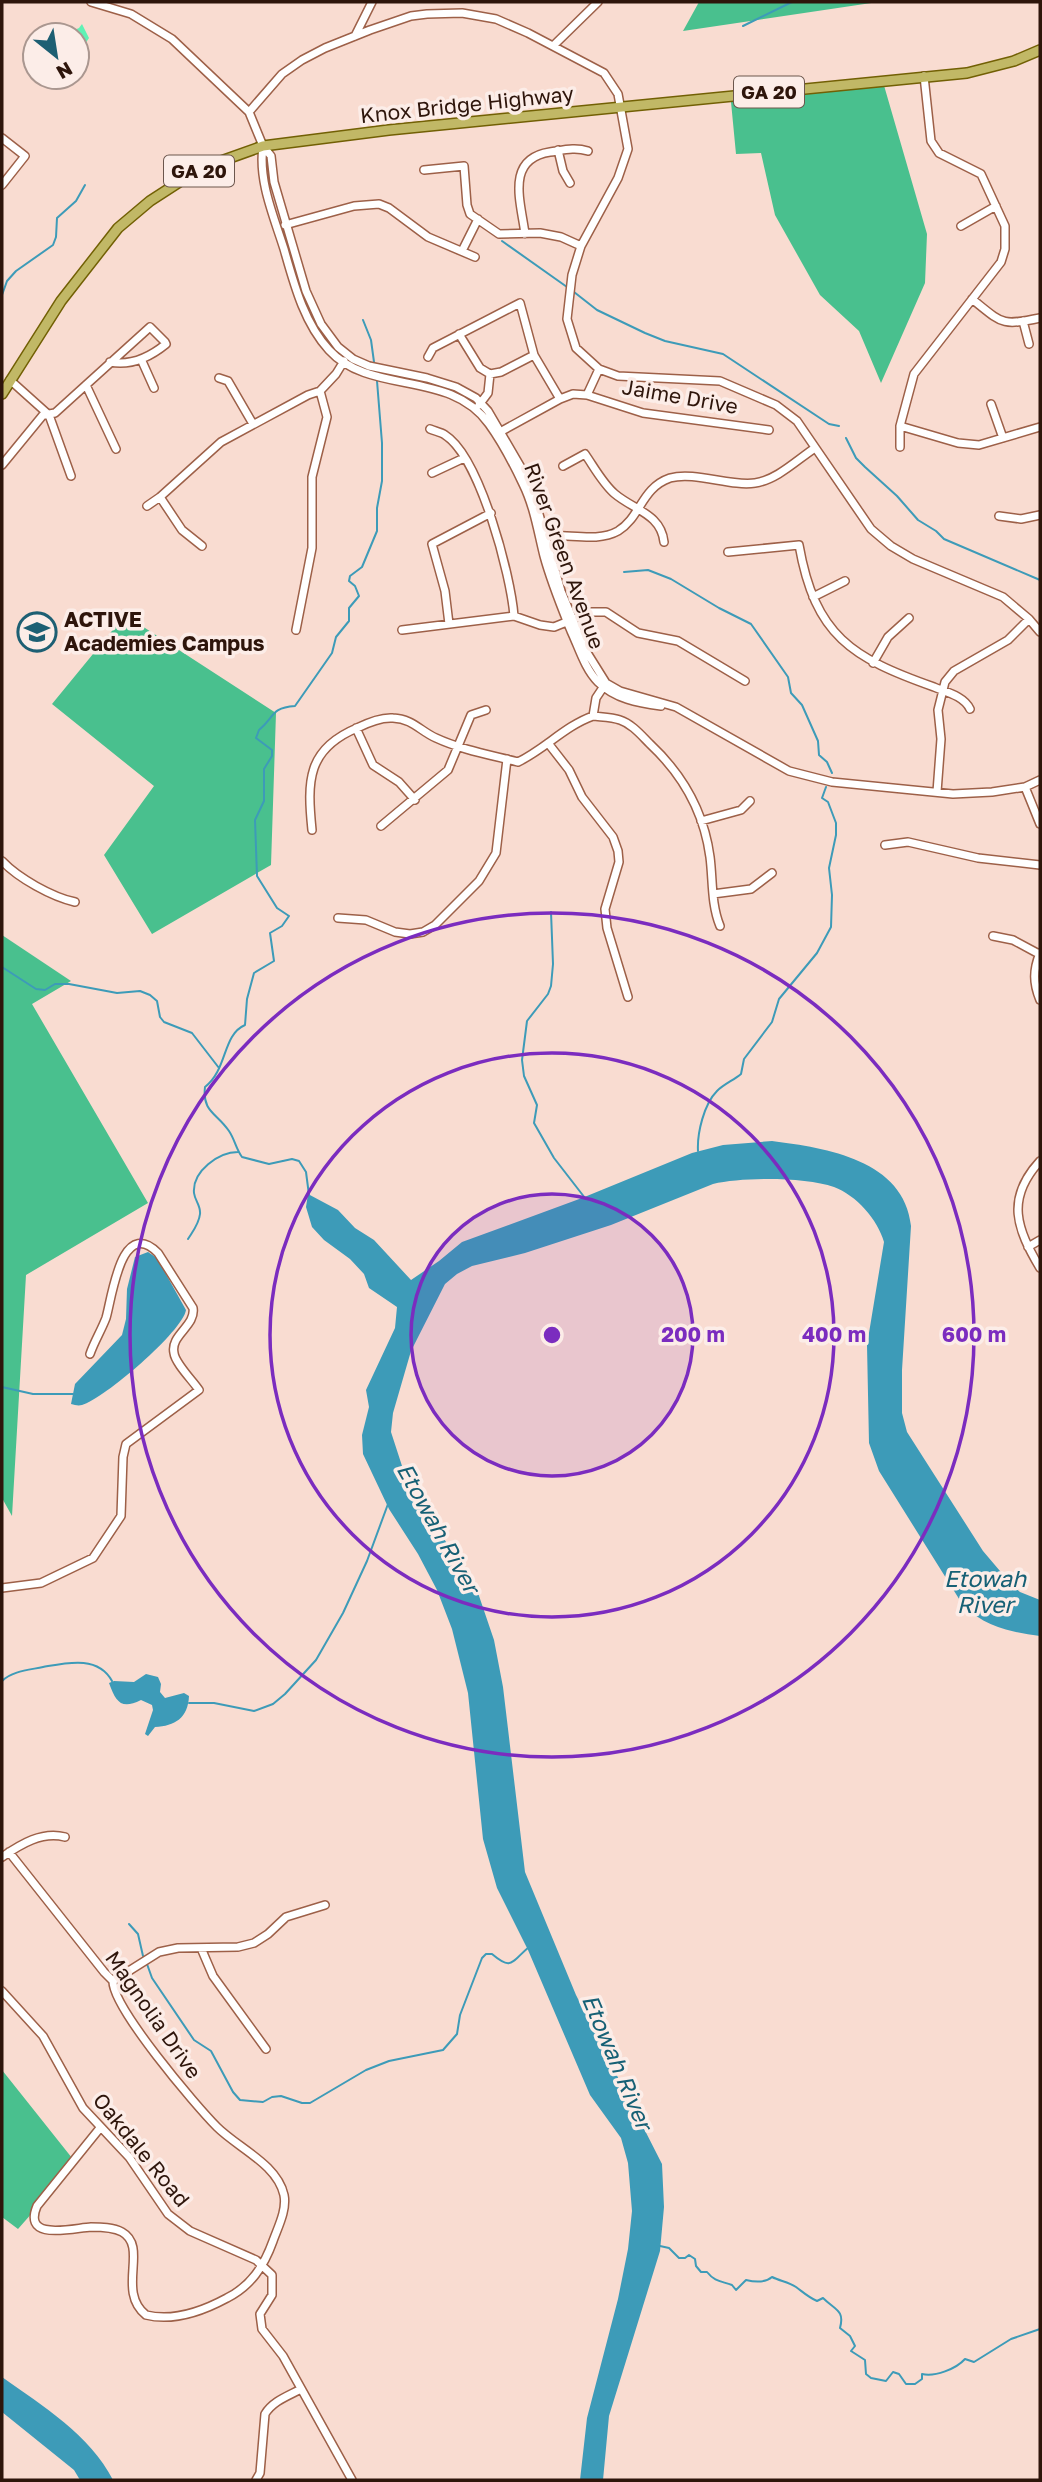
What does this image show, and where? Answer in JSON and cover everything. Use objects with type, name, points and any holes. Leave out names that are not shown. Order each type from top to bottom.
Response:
[{"type":"main road","name":"Knox Bridge Highway","points":[[2,394],[72,286],[107,241],[131,217],[165,191],[209,165],[263,146],[389,130],[968,73],[1014,61],[1040,50]]},
{"type":"street","points":[[91,2],[131,14],[164,33],[249,112],[263,146]]},
{"type":"street","points":[[355,36],[372,2]]},
{"type":"street","points":[[553,46],[598,2]]},
{"type":"street","points":[[249,112],[282,74],[293,66],[325,48],[411,16],[463,13],[496,19],[604,73],[618,94],[628,149],[618,178],[581,246],[572,275],[567,319],[576,348],[599,369],[618,376],[720,382],[776,405],[797,421],[871,530],[913,559],[1003,597],[1040,632]]},
{"type":"street","points":[[900,447],[900,426],[914,374],[1001,262],[1005,249],[1005,226],[981,174],[939,153],[931,141],[924,76]]},
{"type":"street","points":[[2,138],[26,156],[2,185]]},
{"type":"street","name":"River Green Avenue","points":[[263,146],[271,156],[274,182],[286,225],[306,291],[321,324],[338,347],[353,359],[369,366],[456,387],[476,398],[524,486],[587,667],[604,684],[625,699],[676,707],[789,771],[832,782],[937,792],[992,792],[1026,787],[1040,780]]},
{"type":"street","name":"River Green Avenue","points":[[263,146],[261,159],[265,186],[297,292],[315,331],[330,352],[344,362],[368,373],[454,394],[478,406],[500,432],[530,483],[542,537]]},
{"type":"street","points":[[525,234],[519,179],[523,168],[538,154],[576,147],[588,151]]},
{"type":"street","points":[[558,150],[563,171],[570,183]]},
{"type":"street","points":[[424,170],[464,166],[467,205],[471,214],[499,234],[540,233],[561,237],[581,246]]},
{"type":"street","points":[[277,227],[354,206],[379,204],[389,208],[428,237],[475,257]]},
{"type":"street","points":[[961,226],[996,206]]},
{"type":"street","points":[[462,251],[478,219]]},
{"type":"street","points":[[972,299],[999,321],[1011,324],[1040,318]]},
{"type":"street","points":[[428,357],[433,348],[520,303],[534,355],[560,399]]},
{"type":"street","points":[[1023,321],[1029,344]]},
{"type":"street","points":[[2,465],[43,415],[55,413],[110,362],[150,327],[166,344],[141,359],[121,364],[110,362]]},
{"type":"street","points":[[459,334],[480,368],[490,374],[501,372],[534,355]]},
{"type":"street","points":[[141,359],[154,388]]},
{"type":"street","points":[[147,506],[221,442],[320,391],[344,362]]},
{"type":"street","name":"Jaime Drive","points":[[587,395],[599,369]]},
{"type":"street","points":[[478,406],[488,393],[490,374]]},
{"type":"street","points":[[219,378],[228,381],[253,424]]},
{"type":"street","points":[[10,380],[49,415],[71,476]]},
{"type":"street","points":[[86,385],[116,449]]},
{"type":"street","points":[[296,630],[312,548],[313,477],[327,417],[320,391]]},
{"type":"street","name":"Jaime Drive","points":[[500,432],[573,394],[587,395],[643,413],[769,430]]},
{"type":"street","points":[[991,404],[1003,438]]},
{"type":"street","points":[[900,426],[958,443],[979,445],[1040,427]]},
{"type":"street","points":[[429,429],[446,435],[464,458],[491,513],[513,598],[514,616]]},
{"type":"street","points":[[542,537],[600,537],[618,531],[629,521],[649,490],[665,480],[678,476],[754,484],[769,479],[815,448]]},
{"type":"street","points":[[563,466],[585,454],[613,493],[656,520],[663,530],[664,542]]},
{"type":"street","points":[[432,473],[464,458]]},
{"type":"street","points":[[160,497],[182,530],[202,546]]},
{"type":"street","points":[[449,624],[432,544],[491,513]]},
{"type":"street","points":[[999,516],[1021,519],[1040,515]]},
{"type":"street","points":[[727,552],[799,545],[805,577],[813,597],[839,638],[873,663],[942,690],[967,704],[970,709]]},
{"type":"street","points":[[813,597],[845,582]]},
{"type":"street","points":[[402,630],[514,616],[554,627],[590,612],[606,612],[638,633],[678,641],[745,681]]},
{"type":"street","points":[[873,663],[888,637],[909,618]]},
{"type":"street","points":[[937,792],[941,739],[938,710],[942,690],[954,671],[1008,640],[1029,619]]},
{"type":"street","points":[[593,716],[596,698],[604,684]]},
{"type":"street","points":[[381,826],[448,770],[471,715],[486,710]]},
{"type":"street","points":[[312,830],[308,795],[312,768],[321,751],[338,736],[356,728],[392,718],[416,723],[433,737],[519,762],[573,723],[593,716],[620,719],[636,730],[671,764],[685,786],[701,821],[710,856],[714,913],[720,926]]},
{"type":"street","points":[[356,728],[373,765],[399,782],[415,800]]},
{"type":"street","points":[[548,743],[569,770],[582,796],[613,837],[618,851],[619,862],[606,909],[607,928],[628,997]]},
{"type":"street","points":[[338,918],[366,920],[396,932],[410,934],[423,932],[435,925],[479,881],[496,853],[508,760]]},
{"type":"street","points":[[1026,787],[1040,824]]},
{"type":"street","points":[[701,821],[741,810],[750,800]]},
{"type":"street","points":[[885,845],[908,842],[978,858],[1040,865]]},
{"type":"street","points":[[2,861],[26,881],[65,900],[75,902]]},
{"type":"street","points":[[713,894],[751,889],[772,873]]},
{"type":"street","points":[[993,936],[1013,940],[1040,953],[1034,970],[1034,986],[1040,1000]]},
{"type":"street","points":[[1040,1161],[1030,1172],[1019,1199],[1018,1212],[1022,1237],[1040,1268]]},
{"type":"street","points":[[1028,1247],[1040,1240]]},
{"type":"street","points":[[2,1588],[27,1587],[48,1581],[93,1558],[121,1516],[126,1444],[199,1390],[174,1354],[174,1345],[192,1318],[193,1308],[158,1253],[146,1245],[134,1246],[124,1256],[117,1272],[106,1318],[90,1354]]},
{"type":"street","points":[[5,1854],[40,1836],[65,1836]]},
{"type":"street","name":"Magnolia Drive","points":[[5,1854],[113,1981],[113,1989],[137,2028],[183,2089],[219,2130],[268,2169],[279,2184],[284,2195],[284,2210],[263,2266]]},
{"type":"street","points":[[113,1981],[159,1952],[178,1948],[239,1947],[254,1943],[286,1917],[325,1905]]},
{"type":"street","points":[[201,1948],[213,1976],[266,2049]]},
{"type":"street","name":"Oakdale Road","points":[[2,1992],[43,2036],[83,2108],[130,2157],[164,2208],[177,2222],[190,2231],[239,2251],[263,2266]]},
{"type":"street","points":[[100,2128],[37,2206],[34,2218],[41,2228],[55,2231],[101,2227],[117,2230],[128,2236],[133,2247],[133,2299],[141,2311],[154,2317],[187,2314],[216,2304],[240,2291],[263,2266],[272,2275],[273,2282],[272,2295],[260,2314],[262,2329],[280,2351],[352,2480]]},
{"type":"street","points":[[256,2480],[260,2473],[265,2414],[276,2402],[301,2389]]},
{"type":"green space","points":[[699,2],[878,2],[683,31]]},
{"type":"green space","points":[[883,82],[927,234],[925,283],[881,383],[859,331],[820,295],[775,215],[761,153],[736,154],[731,102]]},
{"type":"green space","points":[[125,615],[276,713],[271,865],[152,934],[104,855],[154,786],[52,704]]},
{"type":"green space","points":[[2,935],[71,981],[32,1004],[148,1203],[26,1275],[12,1516],[2,1498]]},
{"type":"green space","points":[[2,2070],[76,2163],[18,2229],[2,2217]]},
{"type":"water","name":"Etowah River","points":[[772,1141],[816,1148],[860,1161],[894,1186],[905,1204],[911,1226],[902,1370],[902,1413],[907,1432],[983,1551],[1020,1592],[1040,1600],[1040,1636],[987,1622],[961,1602],[879,1471],[869,1443],[867,1345],[884,1242],[877,1225],[865,1209],[834,1187],[807,1181],[774,1179],[713,1184],[611,1225],[525,1253],[472,1266],[445,1284],[411,1351],[393,1413],[391,1432],[403,1469],[417,1497],[477,1590],[494,1640],[503,1687],[525,1872],[576,1995],[662,2164],[664,2207],[660,2251],[609,2416],[603,2480],[580,2480],[587,2418],[628,2249],[632,2211],[628,2163],[621,2138],[590,2095],[528,1950],[497,1888],[483,1839],[468,1693],[452,1629],[437,1590],[389,1509],[363,1454],[362,1435],[369,1407],[366,1390],[395,1328],[397,1307],[369,1288],[364,1274],[350,1259],[324,1240],[312,1227],[306,1207],[308,1194],[338,1210],[355,1228],[374,1240],[411,1280],[462,1242],[582,1198],[692,1153],[723,1145]]},
{"type":"water","points":[[148,1252],[157,1258],[186,1310],[182,1320],[158,1348],[107,1391],[82,1405],[71,1404],[75,1384],[122,1335],[126,1319],[127,1289],[135,1257]]},
{"type":"water","points":[[146,1674],[158,1677],[160,1692],[165,1698],[184,1693],[189,1696],[186,1710],[179,1719],[169,1725],[155,1727],[148,1736],[145,1734],[153,1710],[152,1705],[141,1700],[129,1704],[120,1702],[109,1683],[134,1682]]},
{"type":"water","points":[[2,2377],[79,2435],[113,2480],[80,2480],[74,2470],[2,2412]]},
{"type":"waterway","points":[[743,26],[792,2]]},
{"type":"waterway","points":[[2,295],[7,281],[16,271],[53,245],[57,218],[76,201],[85,185]]},
{"type":"waterway","points":[[502,241],[567,287]]},
{"type":"waterway","points":[[574,292],[597,310],[645,333],[665,341],[723,354],[829,424],[839,426]]},
{"type":"waterway","points":[[363,320],[371,340],[374,362]]},
{"type":"waterway","points":[[309,1195],[306,1172],[299,1161],[292,1159],[269,1164],[242,1157],[229,1131],[208,1107],[205,1087],[218,1071],[232,1036],[245,1025],[247,999],[254,973],[274,961],[270,933],[282,926],[289,916],[277,908],[257,876],[255,820],[264,801],[264,769],[272,756],[272,750],[256,738],[259,730],[277,711],[295,706],[332,653],[336,637],[349,621],[349,608],[359,596],[355,586],[349,581],[350,576],[362,567],[377,531],[377,508],[382,481],[377,381]]},
{"type":"waterway","points":[[846,438],[856,458],[897,496],[918,520],[944,539],[1040,580]]},
{"type":"waterway","points":[[624,572],[648,570],[671,579],[751,624],[788,677],[791,693],[802,705],[818,741],[819,755],[827,762],[832,773]]},
{"type":"waterway","points":[[698,1151],[702,1119],[708,1103],[720,1089],[741,1074],[744,1059],[772,1022],[779,999],[817,953],[831,927],[829,868],[836,823],[828,802],[822,798],[826,787]]},
{"type":"waterway","points":[[551,912],[551,986],[527,1021],[522,1060],[524,1076],[537,1105],[534,1123],[554,1158],[585,1198]]},
{"type":"waterway","points":[[2,967],[36,989],[45,990],[55,984],[69,984],[117,993],[140,991],[150,995],[157,1001],[160,1017],[164,1022],[192,1033],[219,1068]]},
{"type":"waterway","points":[[188,1239],[200,1214],[194,1193],[197,1177],[215,1159],[238,1152]]},
{"type":"waterway","points":[[2,1387],[33,1394],[73,1394]]},
{"type":"waterway","points":[[189,1703],[214,1703],[254,1711],[273,1704],[285,1694],[316,1660],[343,1613],[367,1561],[388,1504]]},
{"type":"waterway","points":[[2,1681],[21,1671],[81,1663],[99,1667],[112,1681]]},
{"type":"waterway","points":[[129,1924],[138,1934],[143,1956]]},
{"type":"waterway","points":[[147,1964],[152,1978],[194,2040],[211,2051],[240,2100],[263,2102],[281,2096],[310,2103],[366,2070],[389,2061],[443,2050],[457,2034],[460,2015],[482,1958],[486,1954],[492,1954],[511,1963],[529,1947]]},
{"type":"waterway","points":[[660,2246],[669,2248],[679,2258],[689,2255],[695,2259],[701,2272],[707,2272],[732,2285],[736,2290],[746,2280],[756,2282],[772,2277],[793,2285],[817,2301],[823,2298],[840,2314],[840,2328],[850,2336],[855,2346],[851,2351],[865,2360],[866,2374],[871,2378],[886,2381],[893,2372],[899,2374],[906,2384],[915,2384],[922,2379],[922,2374],[945,2371],[965,2359],[974,2362],[1011,2339],[1040,2329]]},
{"type":"place","name":"ACTIVE Academies Campus","points":[[37,632]]}]
